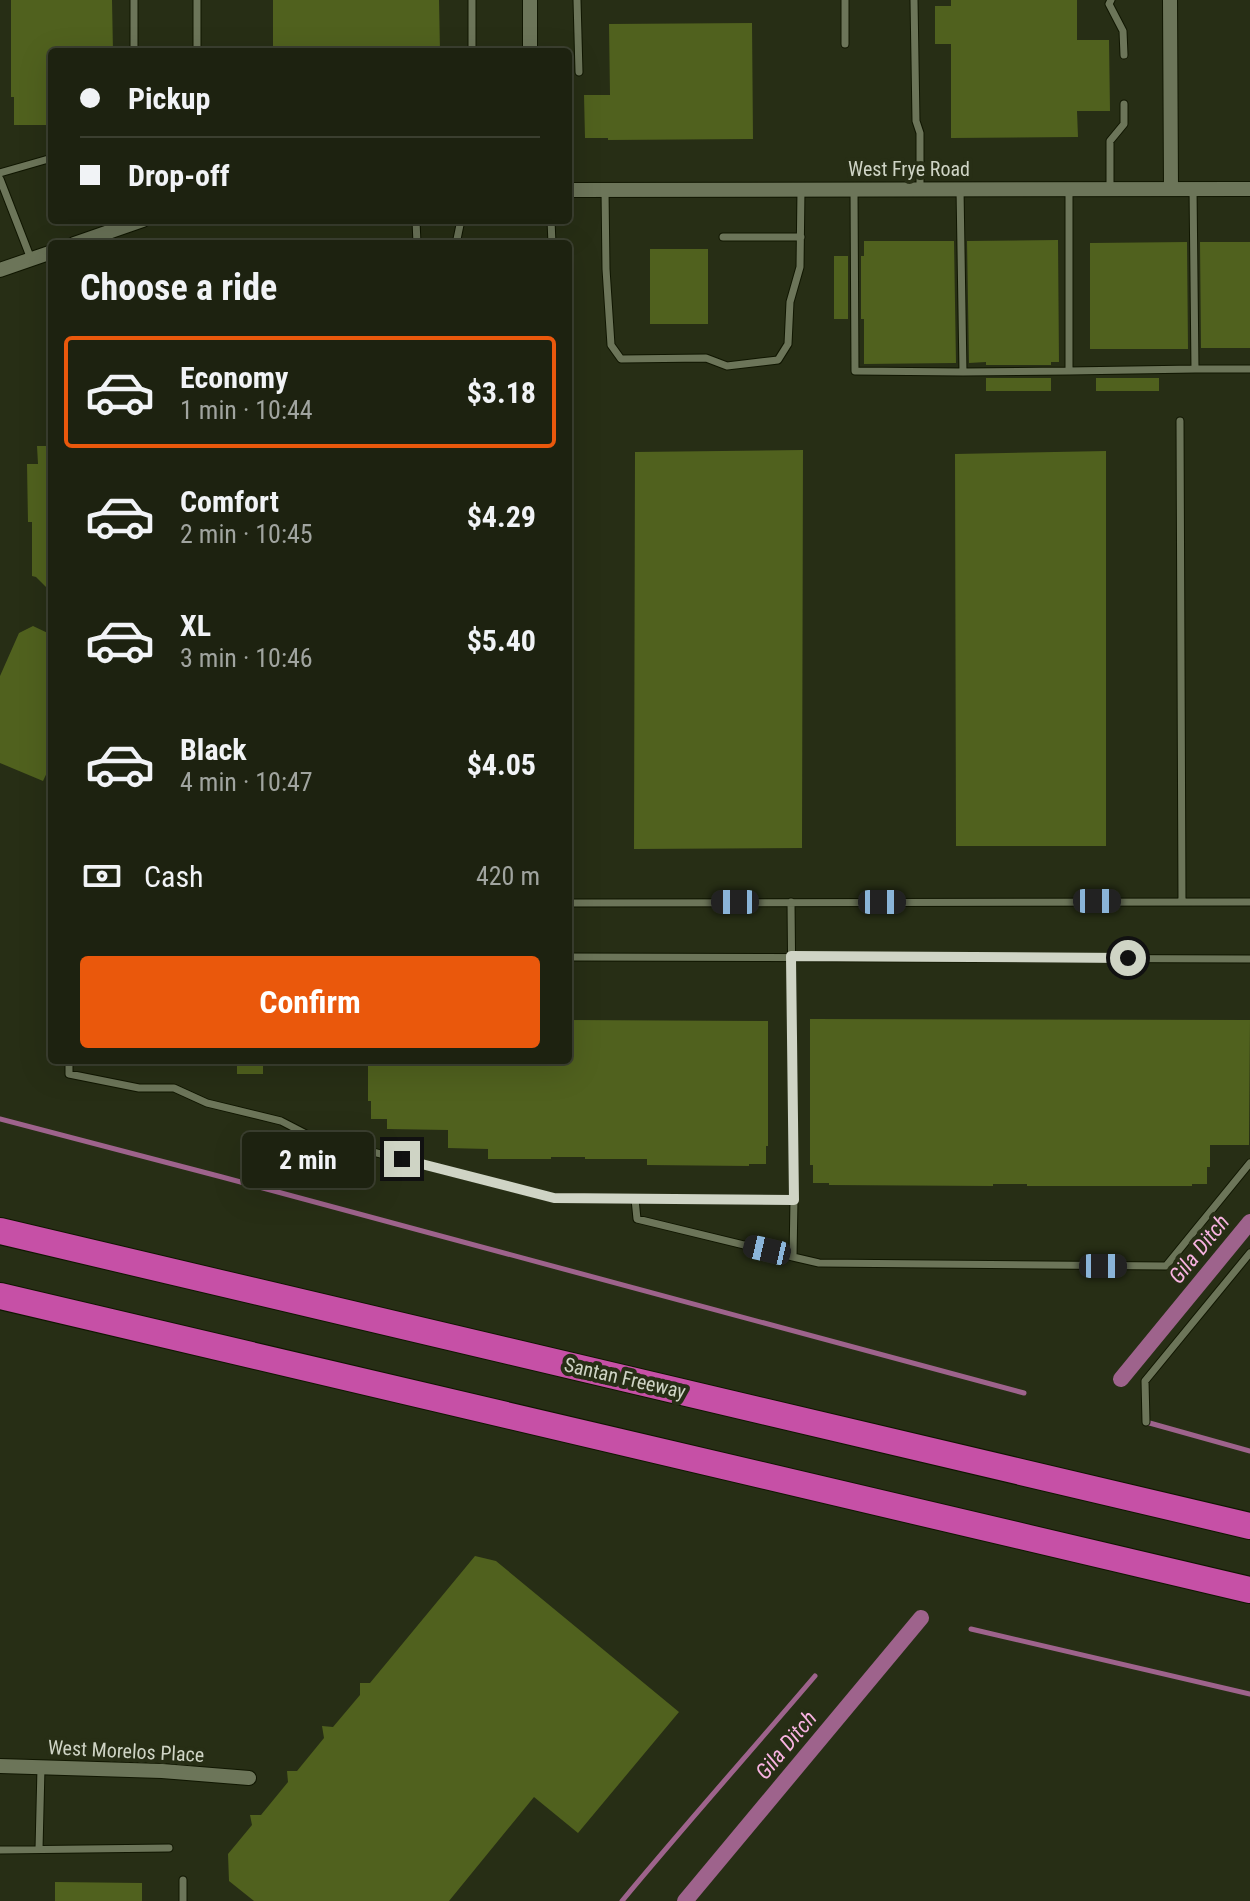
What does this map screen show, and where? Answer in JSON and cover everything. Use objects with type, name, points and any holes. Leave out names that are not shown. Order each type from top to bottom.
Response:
[{"type":"highway","name":"Santan Freeway","points":[[0,1231],[1250,1526]]},
{"type":"highway","points":[[0,1296],[1250,1590]]},
{"type":"street","points":[[530,0],[530,48]]},
{"type":"street","points":[[1170,0],[1171,188]]},
{"type":"street","name":"West Frye Road","points":[[572,190],[1250,189]]},
{"type":"street","points":[[86,240],[132,224]]},
{"type":"street","points":[[0,270],[48,253]]},
{"type":"street","name":"West Morelos Place","points":[[0,1766],[162,1771],[249,1778]]},
{"type":"lane","points":[[134,0],[134,48]]},
{"type":"lane","points":[[197,0],[197,48]]},
{"type":"lane","points":[[472,0],[472,48]]},
{"type":"lane","points":[[577,0],[579,72]]},
{"type":"lane","points":[[845,0],[845,44]]},
{"type":"lane","points":[[914,0],[920,189]]},
{"type":"lane","points":[[1111,0],[1109,4],[1123,31],[1124,55]]},
{"type":"lane","points":[[1110,188],[1110,141],[1124,124],[1124,104]]},
{"type":"lane","points":[[0,173],[48,159]]},
{"type":"lane","points":[[0,179],[31,259]]},
{"type":"lane","points":[[1069,188],[1069,371]]},
{"type":"lane","points":[[1193,188],[1195,369]]},
{"type":"lane","points":[[605,190],[611,345],[621,359],[706,358],[727,366],[778,360],[788,344],[790,302],[800,267],[801,189]]},
{"type":"lane","points":[[854,189],[855,371],[1250,369]]},
{"type":"lane","points":[[960,189],[963,372]]},
{"type":"lane","points":[[723,237],[801,237]]},
{"type":"lane","points":[[1180,421],[1182,902]]},
{"type":"lane","points":[[791,902],[793,1257]]},
{"type":"lane","points":[[572,903],[1250,902]]},
{"type":"lane","points":[[572,957],[1250,959]]},
{"type":"lane","points":[[69,1064],[69,1074],[139,1088],[174,1088],[207,1103],[281,1121],[310,1136],[554,1198],[794,1200]]},
{"type":"lane","points":[[635,1199],[637,1219],[819,1263],[1166,1266],[1250,1163]]},
{"type":"lane","points":[[1146,1422],[1145,1381],[1250,1253]]},
{"type":"lane","points":[[39,1849],[41,1767]]},
{"type":"lane","points":[[0,1850],[169,1848]]},
{"type":"lane","points":[[183,1880],[183,1901]]},
{"type":"building","points":[[11,0],[112,0],[113,48],[48,48],[48,125],[14,125],[14,97],[11,97]]},
{"type":"building","points":[[273,0],[439,0],[440,48],[273,48]]},
{"type":"building","points":[[951,0],[1077,0],[1077,40],[1109,40],[1110,111],[1077,111],[1078,137],[951,138],[951,44],[935,44],[935,6],[951,6]]},
{"type":"building","points":[[752,23],[753,139],[585,138],[584,95],[610,95],[609,24]]},
{"type":"building","points":[[1058,240],[1059,362],[1051,362],[1051,365],[969,363],[967,241]]},
{"type":"building","points":[[864,241],[954,241],[956,363],[864,364],[861,256],[864,256]]},
{"type":"building","points":[[1187,242],[1188,349],[1090,349],[1090,243]]},
{"type":"building","points":[[1200,242],[1250,242],[1250,348],[1201,348]]},
{"type":"building","points":[[650,249],[708,249],[708,324],[650,324]]},
{"type":"building","points":[[834,256],[848,256],[848,319],[834,319]]},
{"type":"building","points":[[986,378],[1051,378],[1051,391],[986,391]]},
{"type":"building","points":[[1096,378],[1159,378],[1159,391],[1096,391]]},
{"type":"building","points":[[37,446],[48,446],[48,589],[32,576],[32,522],[28,522],[27,464],[38,464]]},
{"type":"building","points":[[803,450],[802,848],[634,849],[635,452]]},
{"type":"building","points":[[1106,451],[1106,846],[956,846],[955,454]]},
{"type":"building","points":[[33,626],[48,633],[48,770],[43,781],[0,763],[0,676],[19,633]]},
{"type":"building","points":[[810,1019],[1250,1020],[1249,1145],[1210,1145],[1207,1184],[1192,1186],[813,1183],[813,1165],[810,1165]]},
{"type":"building","points":[[572,1020],[768,1021],[766,1164],[647,1165],[647,1159],[585,1157],[488,1159],[488,1149],[448,1148],[448,1130],[387,1129],[387,1119],[371,1119],[371,1101],[368,1101],[368,1064],[572,1064]]},
{"type":"building","points":[[237,1064],[263,1064],[263,1074],[237,1074]]},
{"type":"building","points":[[475,1556],[496,1561],[679,1712],[578,1833],[534,1797],[449,1901],[254,1901],[229,1881],[228,1854],[252,1825],[250,1815],[261,1815],[288,1782],[287,1771],[297,1771],[324,1738],[322,1726],[333,1727],[360,1695],[360,1683],[370,1683]]},
{"type":"building","points":[[55,1882],[142,1883],[142,1901],[55,1901]]},
{"type":"waterway","points":[[0,1119],[1024,1393]]},
{"type":"waterway","name":"Gila Ditch","points":[[1121,1379],[1250,1222]]},
{"type":"waterway","points":[[1146,1422],[1250,1451]]},
{"type":"waterway","name":"Gila Ditch","points":[[685,1901],[921,1618]]},
{"type":"waterway","points":[[971,1629],[1250,1694]]},
{"type":"waterway","points":[[622,1901],[815,1676]]},
{"type":"route","points":[[402,1159],[554,1198],[794,1200],[791,956],[1128,958]]}]
